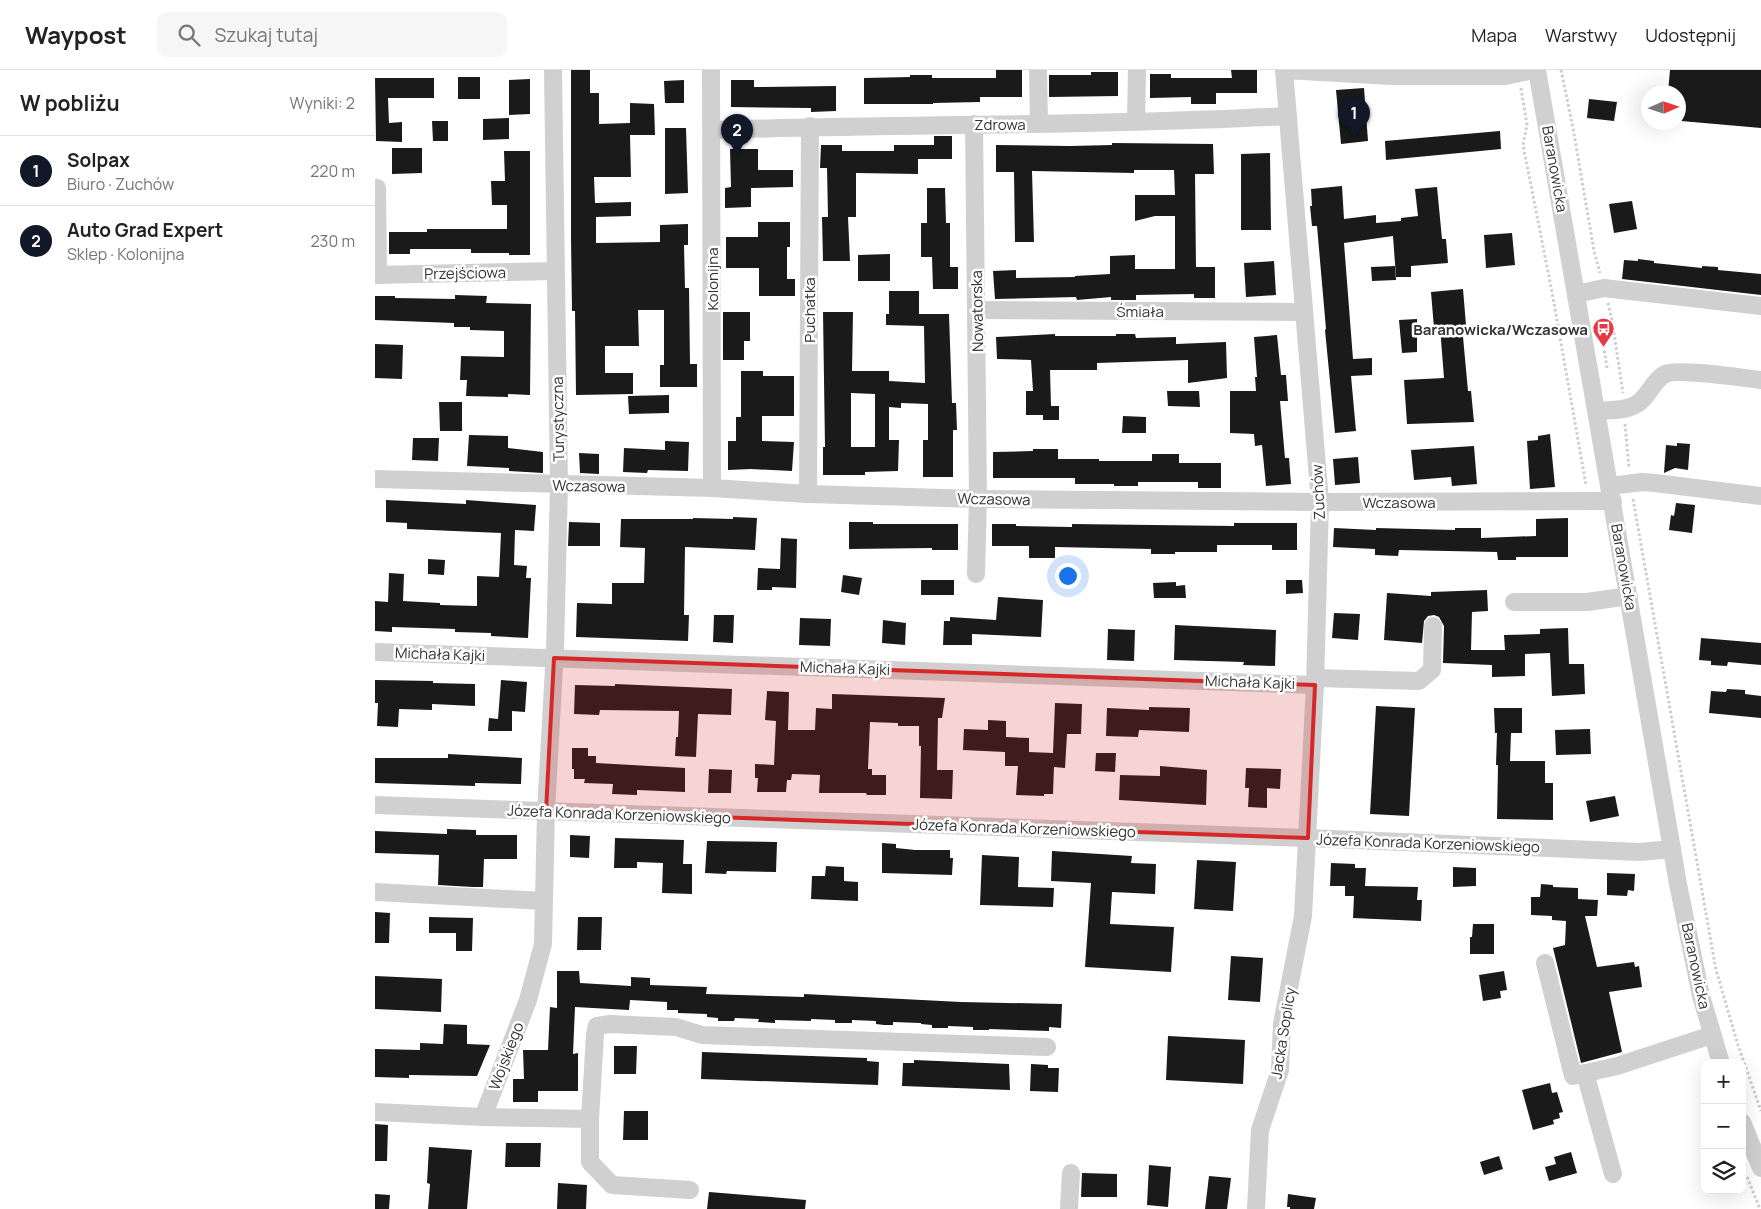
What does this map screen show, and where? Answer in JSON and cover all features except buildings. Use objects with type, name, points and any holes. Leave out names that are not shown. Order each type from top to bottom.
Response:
[{"type":"street","name":"Turystyczna","points":[[544,895],[559,485],[553,70]]},
{"type":"street","name":"Kolonijna","points":[[711,70],[712,488]]},
{"type":"street","points":[[1038,70],[1039,124]]},
{"type":"street","points":[[1136,121],[1137,70]]},
{"type":"street","points":[[1284,70],[1391,76],[1505,76],[1530,71]]},
{"type":"street","name":"Zuchów","points":[[1284,70],[1320,502],[1315,681],[1303,916]]},
{"type":"street","name":"Baranowicka","points":[[1530,71],[1576,294],[1612,493],[1672,849],[1701,996],[1720,1059]]},
{"type":"street","name":"Zdrowa","points":[[712,130],[810,126],[1039,124],[1288,116]]},
{"type":"street","name":"Nowatorska","points":[[974,124],[978,499],[976,574]]},
{"type":"street","name":"Puchatka","points":[[808,494],[810,126]]},
{"type":"street","points":[[376,275],[377,188]]},
{"type":"street","name":"Przejściowa","points":[[376,275],[555,271]]},
{"type":"street","points":[[1576,294],[1604,288],[1761,306]]},
{"type":"street","name":"Śmiała","points":[[977,310],[1303,312]]},
{"type":"street","points":[[1597,411],[1636,405],[1655,382],[1665,374],[1680,372],[1761,380]]},
{"type":"street","name":"Wczasowa","points":[[375,480],[712,488],[808,494],[978,499],[1320,502],[1589,501],[1612,493],[1630,483],[1655,483],[1761,496]]},
{"type":"street","points":[[1514,602],[1587,602],[1629,596]]},
{"type":"street","name":"Michała Kajki","points":[[375,652],[1315,681],[1419,681],[1432,670],[1433,626]]},
{"type":"street","name":"Józefa Konrada Korzeniowskiego","points":[[375,805],[1308,838],[1640,852],[1672,849]]},
{"type":"street","points":[[375,892],[544,895]]},
{"type":"street","name":"Wojskiego","points":[[483,1118],[528,1000],[536,973],[543,944],[544,895]]},
{"type":"street","name":"Jacka Soplicy","points":[[1256,1209],[1260,1130],[1279,1070],[1282,1024],[1303,916]]},
{"type":"street","points":[[1545,963],[1573,1076],[1617,1066],[1713,1035]]},
{"type":"street","points":[[690,1190],[612,1185],[589,1162],[595,1034],[597,1026],[609,1024],[676,1027],[701,1035],[1047,1047]]},
{"type":"street","points":[[1585,1073],[1613,1174]]},
{"type":"street","points":[[375,1112],[483,1118],[590,1119]]},
{"type":"street","points":[[1746,1140],[1753,1172]]},
{"type":"street","points":[[1069,1209],[1071,1173]]},
{"type":"path","points":[[1561,70],[1594,251],[1613,326],[1624,408],[1630,483],[1716,970],[1738,1045],[1761,1111]]},
{"type":"path","points":[[1530,71],[1527,125],[1523,145],[1552,292],[1589,501]]},
{"type":"path","points":[[1608,376],[1601,329],[1613,326]]},
{"type":"path","points":[[1753,1172],[1760,1209]]},
{"type":"highlighted area","points":[[554,658],[1315,685],[1308,838],[546,811]]},
{"type":"place","name":"Solpax","points":[[1354,138]]},
{"type":"place","name":"Auto Grad Expert","points":[[737,155]]},
{"type":"place","name":"Baranowicka/Wczasowa","points":[[1604,348]]}]
